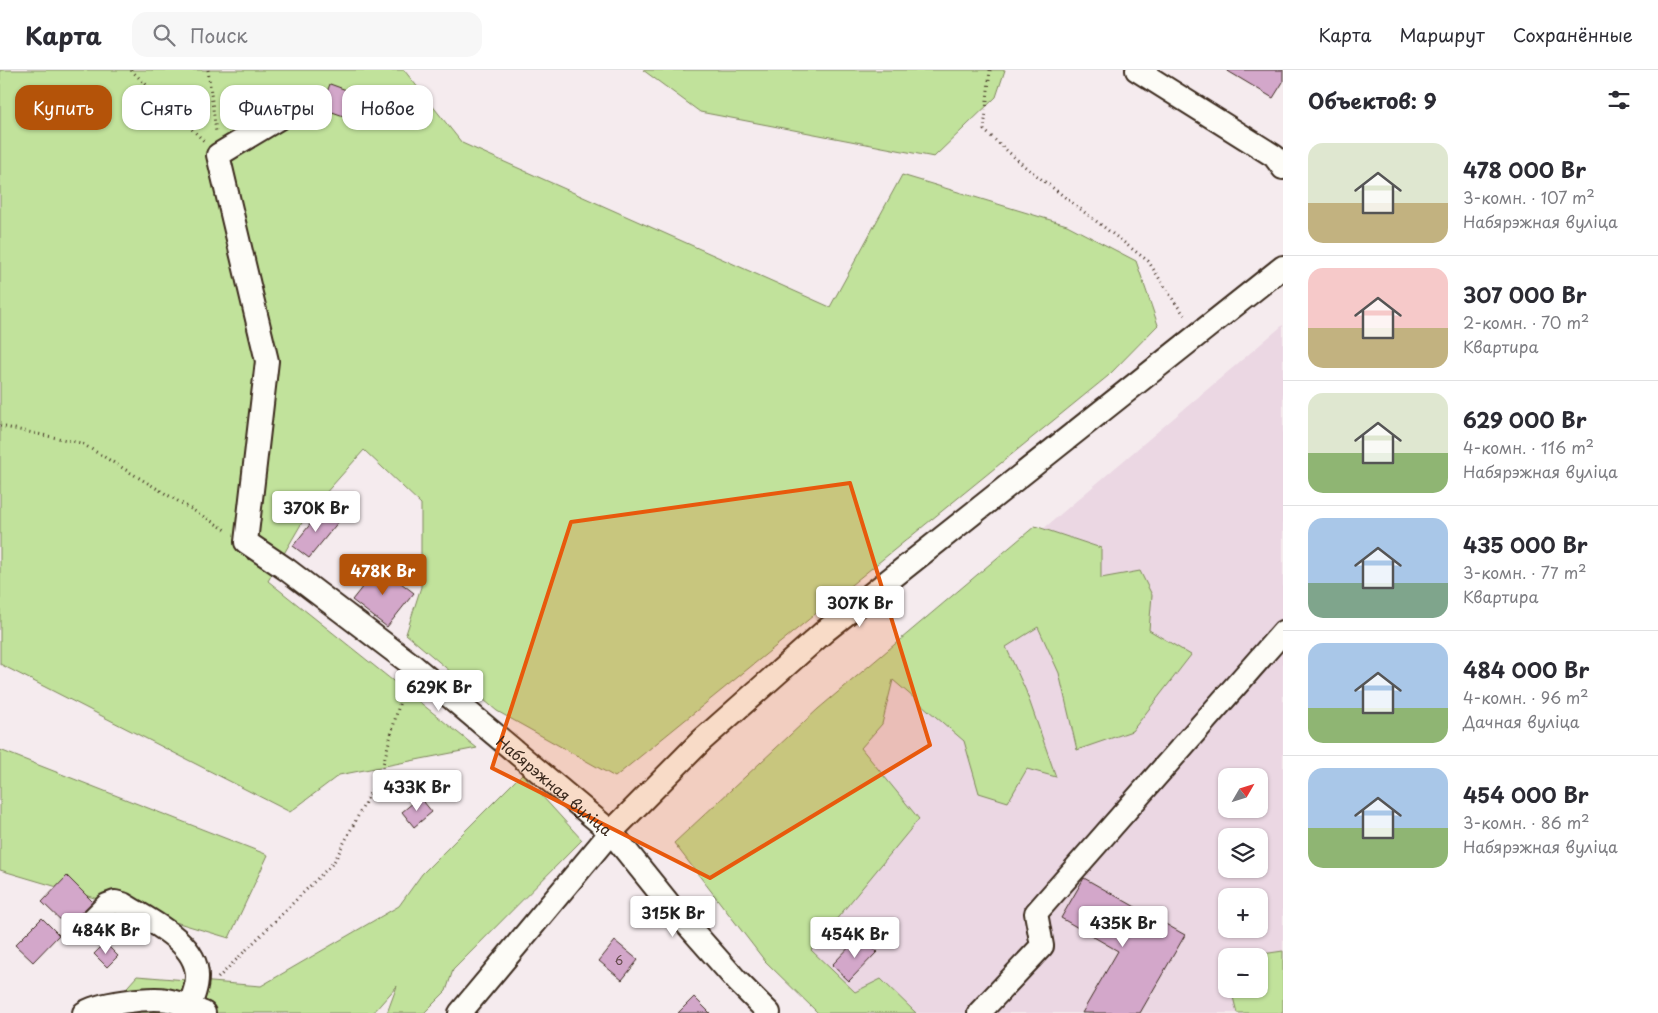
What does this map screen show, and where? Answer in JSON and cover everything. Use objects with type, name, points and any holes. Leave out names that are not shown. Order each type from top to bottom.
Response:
[{"type":"street","points":[[1137,70],[1280,156]]},
{"type":"street","points":[[246,542],[267,361],[218,155],[260,130]]},
{"type":"street","points":[[460,1013],[611,832],[701,741],[825,631],[1283,267]]},
{"type":"street","name":"Набярэжная вуліца","points":[[246,542],[286,569],[411,664],[611,832],[669,904],[738,982],[769,1013]]},
{"type":"street","points":[[979,1013],[1042,946],[1036,913],[1283,632]]},
{"type":"street","points":[[81,931],[107,905],[115,902],[123,904],[177,938],[188,950],[198,975],[196,1010],[167,1000],[142,1000],[106,1004],[84,1013]]},
{"type":"path","points":[[132,70],[218,155]]},
{"type":"path","points":[[208,70],[218,155]]},
{"type":"path","points":[[990,70],[984,130],[1023,165],[1148,261],[1176,304],[1199,334]]},
{"type":"path","points":[[0,426],[81,443],[246,542]]},
{"type":"path","points":[[217,979],[334,862],[381,772],[411,664]]},
{"type":"highlighted area","points":[[850,483],[930,745],[710,878],[492,768],[571,522]]},
{"type":"shaded area","points":[[1283,325],[1283,1013],[818,1013],[765,961],[674,843]]},
{"type":"green space","points":[[0,70],[404,70],[416,85],[342,85],[342,130],[433,130],[433,106],[462,143],[830,307],[902,175],[1067,225],[1136,261],[1158,325],[1108,376],[615,777],[497,711],[406,634],[421,587],[421,504],[364,450],[307,514],[268,581],[477,748],[339,775],[290,812],[0,664]]},
{"type":"green space","points":[[643,70],[1005,70],[996,97],[934,157],[700,112]]},
{"type":"green space","points":[[1035,526],[1101,548],[1101,578],[1140,571],[1152,595],[1149,630],[1191,655],[1132,731],[1077,750],[1059,673],[1038,627],[1006,647],[1026,691],[1056,777],[1027,769],[1008,802],[979,793],[964,741],[893,680],[882,724],[861,748],[919,819],[811,950],[855,992],[881,979],[916,1013],[818,1013],[765,961],[674,843],[818,709]]},
{"type":"green space","points":[[0,750],[268,855],[229,938],[0,870]]},
{"type":"green space","points":[[522,774],[582,840],[453,970],[446,991],[424,1013],[387,1013],[397,986],[373,1013],[104,1013],[137,976],[261,986],[399,906],[422,874]]},
{"type":"green space","points":[[1283,951],[1283,1013],[1237,1013],[1233,998],[1268,998],[1268,953]]},
{"type":"building","points":[[1226,70],[1283,70],[1283,82],[1273,98]]},
{"type":"building","points":[[330,84],[342,88],[342,115],[332,112],[332,85]]},
{"type":"building","points":[[323,508],[339,521],[309,558],[293,546]]},
{"type":"building","points":[[379,566],[414,593],[387,627],[352,600]]},
{"type":"building","points":[[420,797],[432,812],[414,827],[402,812]]},
{"type":"building","points":[[67,876],[94,903],[70,929],[42,902]]},
{"type":"building","points":[[1084,878],[1185,935],[1140,1013],[1082,1013],[1118,951],[1061,918]]},
{"type":"building","points":[[42,918],[59,935],[33,962],[15,945]]},
{"type":"building","points":[[860,936],[877,952],[849,981],[832,965]]},
{"type":"building","points":[[615,941],[638,960],[622,980],[599,961]]},
{"type":"building","points":[[105,943],[118,956],[107,967],[94,954]]},
{"type":"building","points":[[694,997],[710,1013],[678,1013]]}]
